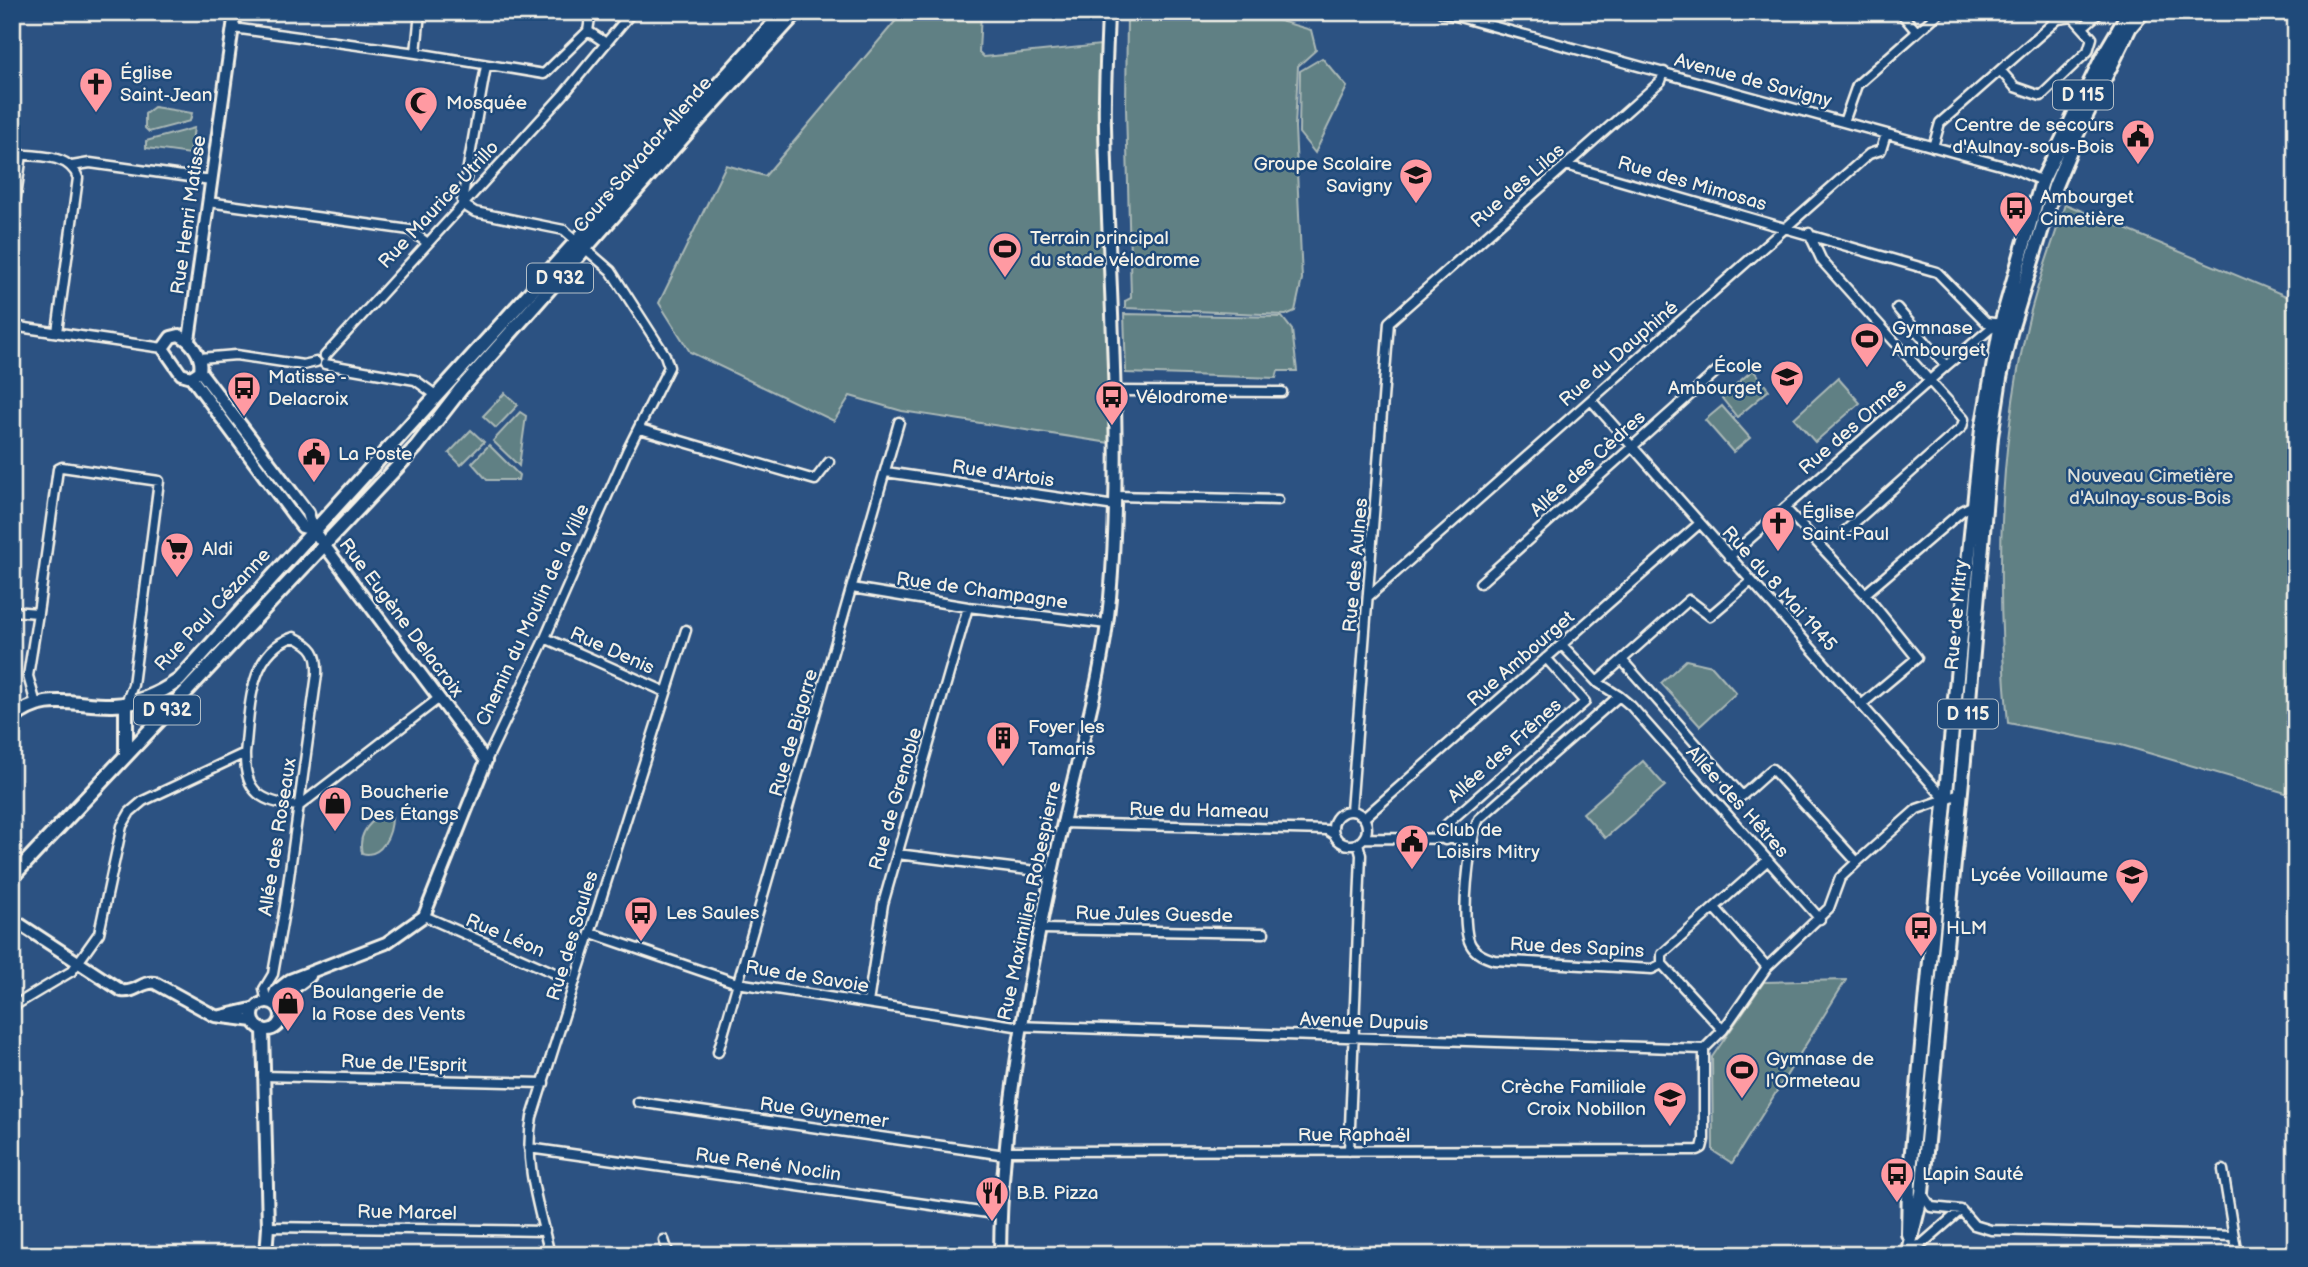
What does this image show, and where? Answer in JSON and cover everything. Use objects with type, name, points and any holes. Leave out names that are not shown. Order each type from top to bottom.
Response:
[{"type":"main road","name":"Cours Salvador Allende","points":[[323,543],[416,447],[581,246],[784,12]]},
{"type":"main road","name":"Cours Salvador Allende","points":[[313,530],[797,12]]},
{"type":"main road","name":"Rue de Mitry","points":[[1911,1253],[1924,1210],[1944,798],[1982,429],[2001,324],[2042,181],[2103,56],[2129,12]]},
{"type":"main road","name":"Rue de Mitry","points":[[1924,1210],[1922,1193],[1991,437],[2000,378],[2010,332],[2055,186],[2077,134],[2130,27],[2143,12]]},
{"type":"main road","name":"Rue Paul Cézanne","points":[[12,719],[36,704],[52,700],[111,705],[156,696],[179,680],[313,530]]},
{"type":"main road","name":"D 932","points":[[12,877],[323,543]]},
{"type":"main road","points":[[126,704],[126,754]]},
{"type":"street","name":"Rue Henri Matisse","points":[[188,340],[235,12]]},
{"type":"street","points":[[416,53],[420,12]]},
{"type":"street","points":[[233,29],[416,53],[544,74],[588,31],[591,12]]},
{"type":"street","name":"Rue Maurice Utrillo","points":[[322,361],[426,242],[563,95],[632,12]]},
{"type":"street","name":"Rue Maximilien Robespierre","points":[[1000,1255],[1005,1153],[1023,1026],[1062,823],[1095,692],[1107,624],[1115,501],[1117,391],[1105,123],[1108,12]]},
{"type":"street","name":"Avenue de Savigny","points":[[1441,12],[2015,169],[2055,186]]},
{"type":"street","points":[[1899,12],[1917,33]]},
{"type":"street","points":[[1844,122],[1857,85],[1940,12]]},
{"type":"street","points":[[2083,27],[2100,12]]},
{"type":"street","points":[[1933,147],[1940,123],[2055,16],[2073,17],[2092,38],[2088,51],[2041,96],[2015,87],[2000,70]]},
{"type":"street","points":[[588,31],[606,43]]},
{"type":"street","points":[[462,204],[486,66]]},
{"type":"street","name":"Rue des Lilas","points":[[1389,321],[1661,80],[1664,72]]},
{"type":"street","name":"Rue du Dauphiné","points":[[1369,596],[1868,155],[1881,150],[1886,134]]},
{"type":"street","points":[[12,222],[17,154],[66,161],[72,166],[78,178],[57,332]]},
{"type":"street","points":[[72,166],[90,163],[211,180]]},
{"type":"street","name":"Rue des Mimosas","points":[[1566,165],[1937,272],[1986,322],[2001,324]]},
{"type":"street","points":[[208,202],[410,230],[426,242]]},
{"type":"street","name":"Chemin du Moulin de la Ville","points":[[424,916],[485,761],[545,638],[627,451],[668,373],[665,355],[611,271],[581,246],[556,226],[475,212],[462,204]]},
{"type":"street","points":[[1809,233],[1822,261],[1964,419],[1962,427],[1845,531]]},
{"type":"street","points":[[1897,308],[1946,366]]},
{"type":"street","name":"Rue des Aulnes","points":[[1351,811],[1389,321]]},
{"type":"street","name":"Rue des Ormes","points":[[1729,557],[1946,366],[1990,329],[2001,324]]},
{"type":"street","points":[[12,326],[163,348]]},
{"type":"street","points":[[163,348],[171,337],[179,335],[188,340],[200,358]]},
{"type":"street","points":[[163,348],[171,364],[181,374],[195,374],[200,358]]},
{"type":"street","points":[[200,358],[236,355],[303,365],[322,361],[415,380],[437,396]]},
{"type":"street","name":"Allée des Cèdres","points":[[1480,583],[1718,370]]},
{"type":"street","name":"Rue Eugène Delacroix","points":[[195,374],[308,513],[313,530],[485,761]]},
{"type":"street","points":[[1117,391],[1282,392]]},
{"type":"street","name":"Rue du 8 Mai 1945","points":[[1591,400],[1944,798]]},
{"type":"street","name":"Rue de Bigorre","points":[[718,1052],[899,422]]},
{"type":"street","points":[[640,429],[815,480],[828,462]]},
{"type":"street","points":[[36,704],[28,676],[58,469],[62,467],[159,481],[132,685],[126,704]]},
{"type":"street","name":"Rue d'Artois","points":[[886,472],[1115,501],[1278,500]]},
{"type":"street","points":[[1865,594],[1962,511],[1975,504]]},
{"type":"street","points":[[1785,508],[1865,594],[1917,658],[1861,705]]},
{"type":"street","name":"Rue Ambourget","points":[[1364,818],[1699,524]]},
{"type":"street","points":[[1597,682],[1689,600],[1710,616],[1751,581]]},
{"type":"street","name":"Rue de Champagne","points":[[852,588],[968,607],[1107,624]]},
{"type":"street","name":"Rue de Grenoble","points":[[868,1003],[883,904],[968,607]]},
{"type":"street","points":[[12,611],[38,613]]},
{"type":"street","name":"Rue des Saules","points":[[551,1255],[529,1147],[532,1117],[686,630]]},
{"type":"street","name":"Allée des Roseaux","points":[[246,753],[256,672],[283,641],[294,637],[313,649],[318,658],[273,974],[264,989],[273,1004]]},
{"type":"street","name":"Rue Denis","points":[[545,638],[666,692]]},
{"type":"street","name":"Allée des Hêtres","points":[[1562,645],[1597,682],[1631,706],[1820,919]]},
{"type":"street","name":"Allée des Frênes","points":[[1445,840],[1447,824],[1585,702],[1546,658]]},
{"type":"street","points":[[1622,660],[1742,796],[1772,769],[1857,862]]},
{"type":"street","points":[[1349,1151],[1361,841],[1367,828],[1364,818],[1351,811],[1336,818],[1333,834],[1343,845],[1361,841],[1471,839],[1479,819],[1619,696]]},
{"type":"street","points":[[12,1007],[79,964],[99,933],[122,825],[130,812],[143,801],[246,753],[245,771],[254,791],[267,801],[299,806],[439,699]]},
{"type":"street","points":[[1704,1049],[1723,1030],[1767,967],[1820,919],[1832,904],[1840,878],[1917,809],[1959,794]]},
{"type":"street","name":"Rue du Hameau","points":[[1062,823],[1327,830],[1333,834]]},
{"type":"street","name":"Rue des Sapins","points":[[1471,839],[1465,930],[1470,945],[1478,953],[1494,960],[1606,967],[1652,969],[1662,964],[1723,1030]]},
{"type":"street","points":[[897,854],[1053,873]]},
{"type":"street","points":[[1662,964],[1662,954],[1768,860]]},
{"type":"street","points":[[1714,908],[1767,967]]},
{"type":"street","points":[[215,1016],[273,1004],[317,970],[386,943],[424,916]]},
{"type":"street","name":"Rue Léon","points":[[424,916],[575,982]]},
{"type":"street","points":[[12,919],[122,991],[134,990],[148,982],[159,984],[215,1016],[264,1026],[280,1022],[273,1004]]},
{"type":"street","name":"Rue Jules Guesde","points":[[1042,929],[1264,933]]},
{"type":"street","name":"Rue de Savoie","points":[[591,933],[737,983],[1023,1026]]},
{"type":"street","points":[[256,1008],[264,1026],[268,1227],[266,1255]]},
{"type":"street","name":"Avenue Dupuis","points":[[1023,1026],[1704,1049]]},
{"type":"street","name":"Rue Raphaël","points":[[1005,1153],[1692,1150],[1702,1148],[1704,1049]]},
{"type":"street","name":"Rue de l'Esprit","points":[[263,1076],[544,1083]]},
{"type":"street","name":"Rue Guynemer","points":[[638,1102],[1005,1153]]},
{"type":"street","name":"Rue René Noclin","points":[[529,1147],[1002,1215]]},
{"type":"street","points":[[2223,1170],[2237,1255]]},
{"type":"street","points":[[1924,1210],[1961,1209]]},
{"type":"street","points":[[1961,1209],[1974,1225],[1991,1230],[2234,1236]]},
{"type":"street","points":[[1911,1253],[1961,1209]]},
{"type":"street","points":[[1924,1210],[1942,1213],[1940,1226]]},
{"type":"street","name":"Rue Marcel","points":[[268,1227],[545,1231]]},
{"type":"street","points":[[664,1240],[670,1255]]},
{"type":"green space","points":[[903,12],[981,12],[979,52],[984,57],[1100,45],[1099,116],[1110,443],[902,411],[850,396],[834,421],[690,352],[659,303],[726,165],[765,176]]},
{"type":"green space","points":[[1127,12],[1249,12],[1311,30],[1316,50],[1298,66],[1295,127],[1302,279],[1295,311],[1286,315],[1125,308],[1125,301],[1131,298],[1126,108]]},
{"type":"green space","points":[[1322,58],[1347,87],[1315,153],[1299,133],[1300,71]]},
{"type":"green space","points":[[154,107],[192,113],[190,121],[149,132],[145,128],[145,114]]},
{"type":"green space","points":[[194,128],[190,154],[146,148],[146,141]]},
{"type":"green space","name":"Nouveau Cimetière d'Aulnay-sous-Bois","points":[[2065,204],[2296,300],[2296,796],[2121,745],[2008,723],[2001,576],[2004,477],[2009,428],[2030,315]]},
{"type":"green space","points":[[1124,314],[1282,317],[1292,330],[1297,371],[1278,371],[1276,378],[1126,373]]},
{"type":"green space","points":[[1753,370],[1769,390],[1737,417],[1721,397]]},
{"type":"green space","points":[[1838,378],[1860,403],[1815,442],[1794,418]]},
{"type":"green space","points":[[505,393],[518,405],[496,428],[483,416]]},
{"type":"green space","points":[[1722,406],[1750,438],[1733,452],[1705,420]]},
{"type":"green space","points":[[520,412],[526,416],[519,466],[493,441]]},
{"type":"green space","points":[[471,430],[484,442],[461,465],[449,453]]},
{"type":"green space","points":[[489,445],[519,475],[518,480],[487,480],[472,463]]},
{"type":"green space","points":[[1686,660],[1712,666],[1736,693],[1700,726],[1661,683]]},
{"type":"green space","points":[[1643,761],[1665,786],[1605,838],[1583,813]]},
{"type":"green space","points":[[381,816],[392,817],[388,837],[375,852],[362,853],[364,832]]},
{"type":"green space","name":"Gymnase de l'Ormeteau","points":[[1846,980],[1732,1163],[1713,1151],[1712,1057],[1764,982]]},
{"type":"place","name":"Église Saint-Jean","points":[[96,114]]},
{"type":"place","name":"Mosquée","points":[[421,133]]},
{"type":"place","name":"Centre de secours d'Aulnay-sous-Bois","points":[[2138,166]]},
{"type":"place","name":"Groupe Scolaire Savigny","points":[[1416,205]]},
{"type":"place","name":"Ambourget Cimetière","points":[[2016,238]]},
{"type":"place","name":"Terrain principal du stade vélodrome","points":[[1005,279]]},
{"type":"place","name":"Gymnase Ambourget","points":[[1867,369]]},
{"type":"place","name":"École Ambourget","points":[[1787,407]]},
{"type":"place","name":"Matisse - Delacroix","points":[[244,418]]},
{"type":"place","name":"Vélodrome","points":[[1112,427]]},
{"type":"place","name":"La Poste","points":[[314,484]]},
{"type":"place","name":"Église Saint-Paul","points":[[1778,553]]},
{"type":"place","name":"Aldi","points":[[177,579]]},
{"type":"place","name":"Foyer les Tamaris","points":[[1003,768]]},
{"type":"place","name":"Boucherie Des Étangs","points":[[335,833]]},
{"type":"place","name":"Club de Loisirs Mitry","points":[[1412,871]]},
{"type":"place","name":"Lycée Voillaume","points":[[2132,905]]},
{"type":"place","name":"Les Saules","points":[[641,943]]},
{"type":"place","name":"HLM","points":[[1921,958]]},
{"type":"place","name":"Boulangerie de la Rose des Vents","points":[[288,1033]]},
{"type":"place","name":"Gymnase de l'Ormeteau","points":[[1742,1100]]},
{"type":"place","name":"Crèche Familiale Croix Nobillon","points":[[1670,1128]]},
{"type":"place","name":"Lapin Sauté","points":[[1897,1204]]},
{"type":"place","name":"B.B. Pizza","points":[[992,1223]]}]
